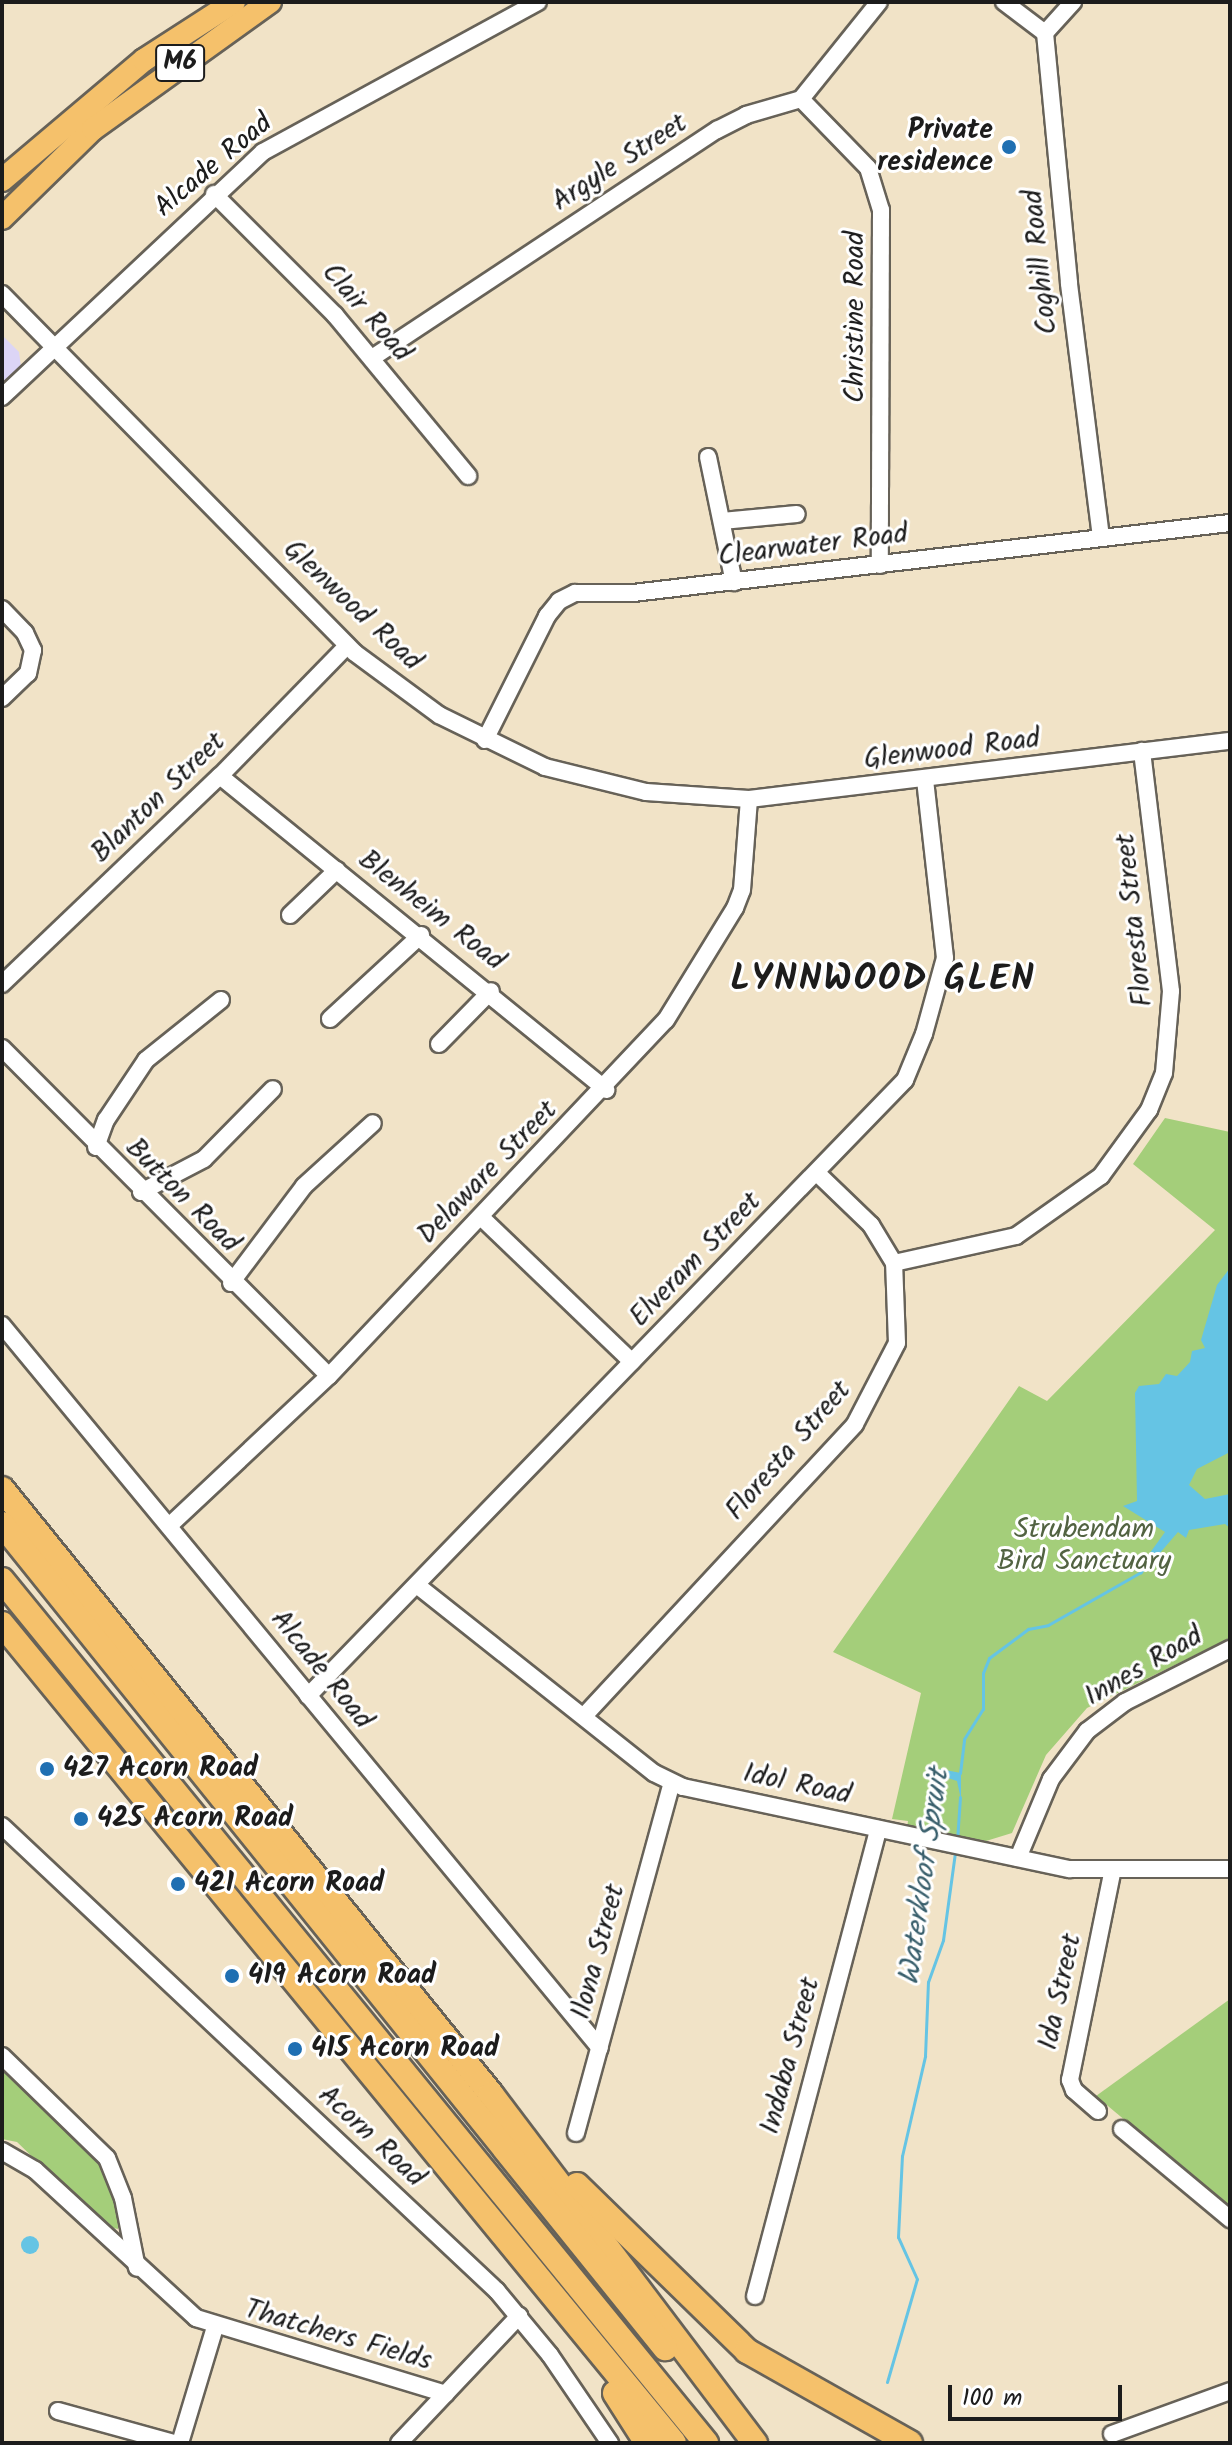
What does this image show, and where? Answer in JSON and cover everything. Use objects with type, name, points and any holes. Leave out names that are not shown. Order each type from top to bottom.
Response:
[{"type":"highway","points":[[2,1489],[491,2094],[755,2443]]},
{"type":"highway","points":[[2,1524],[743,2443]]},
{"type":"highway","points":[[2,1580],[706,2443]]},
{"type":"highway","points":[[2,1624],[674,2443]]},
{"type":"highway","points":[[491,2094],[722,2331],[768,2365],[910,2443]]},
{"type":"highway","points":[[526,2263],[551,2308],[647,2443]]},
{"type":"highway","points":[[645,2409],[667,2443]]},
{"type":"main road","name":"M6","points":[[2,180],[144,60],[234,2]]},
{"type":"main road","name":"M6","points":[[2,218],[93,129],[270,2]]},
{"type":"street","name":"Alcade Road","points":[[2,397],[214,194],[263,152],[313,121],[538,2]]},
{"type":"street","points":[[801,99],[879,2]]},
{"type":"street","points":[[1004,2],[1045,33],[1073,2]]},
{"type":"street","name":"Coghill Road","points":[[1045,33],[1069,284],[1101,536]]},
{"type":"street","name":"Argyle Street","points":[[372,358],[717,130],[746,115],[801,99]]},
{"type":"street","name":"Christine Road","points":[[801,99],[868,168],[881,210],[880,565]]},
{"type":"street","name":"Clair Road","points":[[214,194],[305,283],[372,358],[468,476]]},
{"type":"street","name":"Glenwood Road","points":[[2,294],[347,646],[398,688],[485,740],[545,767],[615,786],[749,799],[1230,741]]},
{"type":"street","points":[[708,457],[734,582]]},
{"type":"street","points":[[722,521],[797,514]]},
{"type":"street","name":"Clearwater Road","points":[[485,740],[559,601],[584,592],[633,593],[1230,523]]},
{"type":"street","points":[[2,609],[25,633],[33,650],[28,673],[2,698]]},
{"type":"street","name":"Blanton Street","points":[[2,984],[220,776],[347,646]]},
{"type":"street","name":"Floresta Street","points":[[584,1716],[855,1424],[897,1343],[894,1263],[998,1243],[1025,1230],[1107,1170],[1156,1095],[1168,1052],[1171,991],[1142,751]]},
{"type":"street","name":"Blenheim Road","points":[[220,776],[491,991],[606,1090]]},
{"type":"street","name":"Elveram Street","points":[[308,1696],[418,1586],[905,1080],[938,990],[945,951],[925,780]]},
{"type":"street","name":"Delaware Street","points":[[169,1526],[329,1376],[606,1090],[674,1009],[735,908],[742,890],[749,799]]},
{"type":"street","points":[[290,915],[337,870]]},
{"type":"street","points":[[330,1019],[421,935]]},
{"type":"street","points":[[439,1044],[491,991]]},
{"type":"street","points":[[96,1147],[106,1120],[146,1060],[221,1000]]},
{"type":"street","name":"Button Road","points":[[2,1048],[231,1283],[329,1376]]},
{"type":"street","points":[[141,1192],[204,1159],[273,1089]]},
{"type":"street","points":[[231,1283],[304,1186],[373,1123]]},
{"type":"street","points":[[817,1173],[871,1225],[894,1263]]},
{"type":"street","points":[[481,1217],[632,1362]]},
{"type":"street","name":"Alcade Road","points":[[2,1325],[600,2048]]},
{"type":"street","name":"Idol Road","points":[[418,1586],[672,1783],[981,1851],[1112,1873],[1230,1869]]},
{"type":"street","name":"Innes Road","points":[[1018,1858],[1051,1779],[1087,1731],[1125,1702],[1230,1649]]},
{"type":"street","name":"Ilona Street","points":[[576,2133],[672,1783]]},
{"type":"street","name":"Acorn Road","points":[[2,1826],[519,2316],[610,2443]]},
{"type":"street","name":"Indaba Street","points":[[755,2296],[878,1829]]},
{"type":"street","name":"Ida Street","points":[[1098,2111],[1074,2090],[1071,2076],[1112,1873]]},
{"type":"street","points":[[2,2056],[107,2158],[121,2190],[137,2268]]},
{"type":"street","points":[[1122,2129],[1230,2219]]},
{"type":"street","name":"Thatchers Fields","points":[[2,2151],[35,2170],[177,2306],[215,2327],[446,2394]]},
{"type":"street","name":"Thatchers Fields","points":[[399,2443],[519,2316]]},
{"type":"street","name":"Thatchers Fields","points":[[58,2411],[177,2443],[215,2327]]},
{"type":"street","points":[[1112,2434],[1230,2391]]},
{"type":"shaded area","points":[[2,335],[19,352],[21,367],[2,384]]},
{"type":"green space","name":"Strubendam Bird Sanctuary","points":[[1165,1118],[1230,1132],[1230,1638],[1087,1708],[1046,1755],[1012,1833],[986,1841],[907,1828],[908,1821],[892,1819],[921,1693],[833,1652],[1019,1386],[1047,1401],[1215,1230],[1133,1164]]},
{"type":"green space","points":[[1230,1999],[1230,2208],[1096,2096]]},
{"type":"green space","points":[[2,2063],[108,2168],[122,2212],[118,2229],[104,2226],[17,2142],[2,2139]]},
{"type":"water","points":[[1230,1268],[1230,1452],[1197,1469],[1189,1485],[1205,1499],[1230,1494],[1230,1528],[1225,1524],[1189,1530],[1186,1538],[1178,1532],[1141,1575],[1142,1564],[1165,1532],[1123,1506],[1137,1501],[1135,1393],[1139,1386],[1159,1384],[1166,1374],[1177,1376],[1190,1362],[1192,1351],[1205,1348],[1201,1340],[1217,1285]]},
{"type":"water","points":[[940,1769],[961,1773],[961,1800],[957,1781],[936,1774]]},
{"type":"water","points":[[30,2236],[39,2245],[30,2254],[21,2245]]},
{"type":"waterway","name":"Waterkloof Spruit","points":[[960,1773],[964,1739],[983,1709],[983,1673],[989,1658],[1028,1629],[1048,1625],[1141,1572]]},
{"type":"waterway","name":"Waterkloof Spruit","points":[[957,1841],[960,1797]]},
{"type":"waterway","name":"Waterkloof Spruit","points":[[887,2382],[917,2279],[898,2237],[902,2156],[925,2056],[928,1982],[943,1940],[955,1852]]},
{"type":"place","name":"Private residence","points":[[1009,147]]},
{"type":"place","name":"427 Acorn Road","points":[[47,1769]]},
{"type":"place","name":"425 Acorn Road","points":[[81,1819]]},
{"type":"place","name":"421 Acorn Road","points":[[178,1884]]},
{"type":"place","name":"419 Acorn Road","points":[[232,1976]]},
{"type":"place","name":"415 Acorn Road","points":[[295,2049]]},
{"type":"district","name":"LYNNWOOD GLEN","points":[[883,980]]}]
